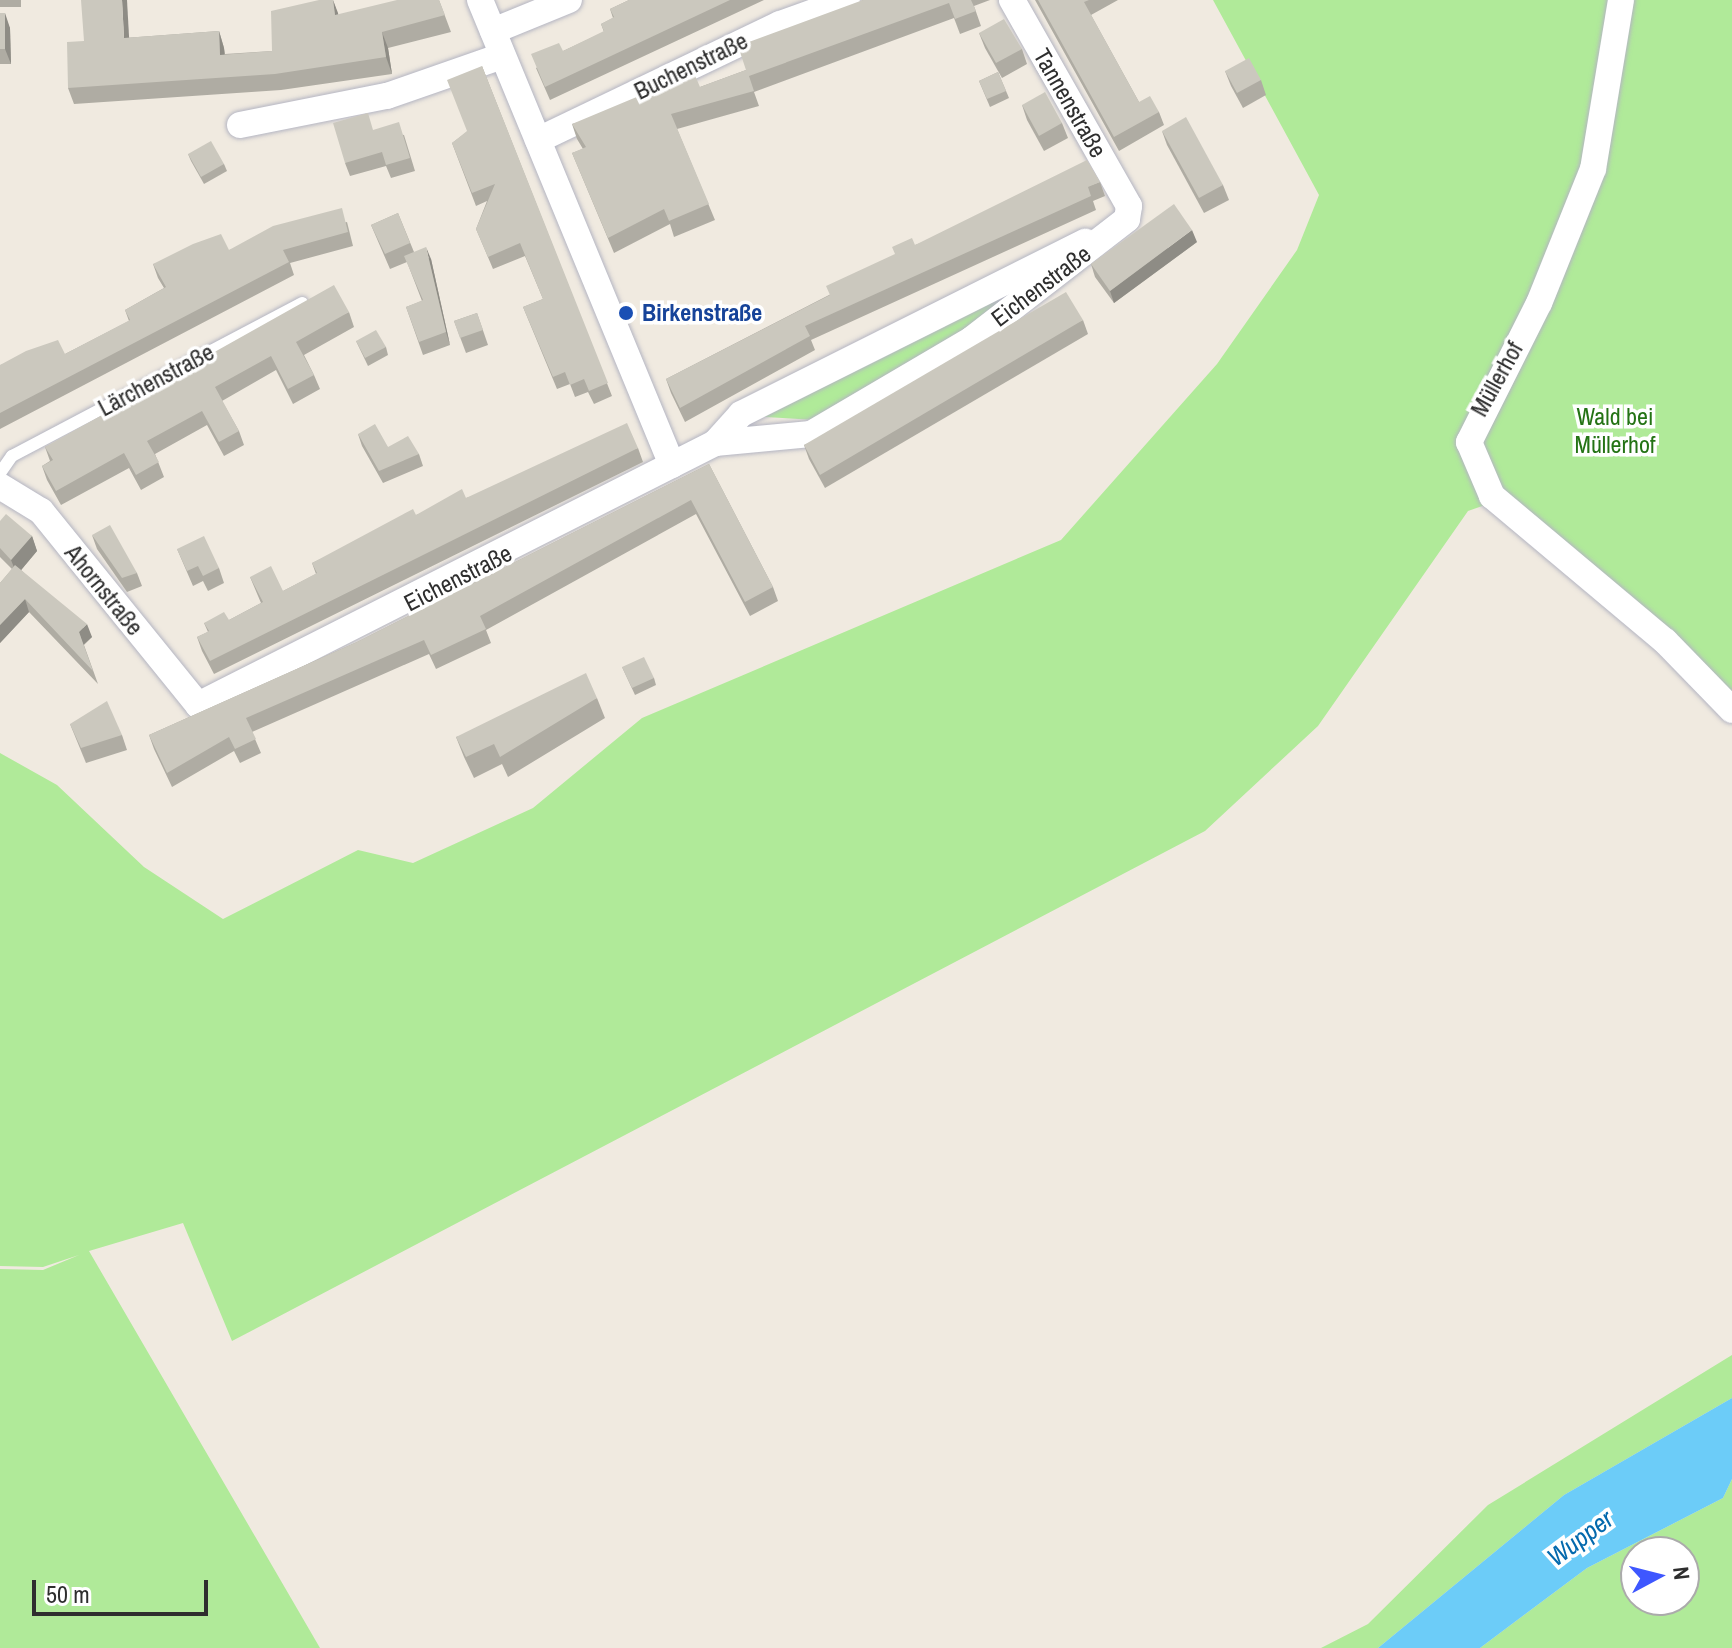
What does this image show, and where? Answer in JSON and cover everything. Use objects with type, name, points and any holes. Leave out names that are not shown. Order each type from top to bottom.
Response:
[{"type":"street","points":[[480,0],[672,465]]},
{"type":"street","points":[[493,31],[569,0]]},
{"type":"street","name":"Buchenstraße","points":[[538,140],[780,24],[847,0]]},
{"type":"street","name":"Tannenstraße","points":[[1012,0],[1129,206]]},
{"type":"street","name":"Müllerhof","points":[[1621,0],[1593,169],[1539,303],[1469,442],[1492,496],[1665,641],[1732,710]]},
{"type":"street","points":[[240,125],[387,96],[502,56]]},
{"type":"street","name":"Eichenstraße","points":[[715,443],[811,434],[972,339],[1127,219],[1129,206]]},
{"type":"street","name":"Eichenstraße","points":[[198,705],[715,443],[741,414],[1058,251],[1107,235]]},
{"type":"street","name":"Ahornstraße","points":[[0,486],[41,511],[198,705]]},
{"type":"lane","name":"Lärchenstraße","points":[[0,473],[12,456],[319,294]]},
{"type":"green space","name":"Wald bei Müllerhof","points":[[1213,0],[1732,0],[1732,696],[1508,497],[1468,511],[1318,726],[1205,831],[232,1341],[183,1223],[89,1251],[320,1648],[0,1648],[0,1269],[43,1270],[79,1255],[43,1267],[0,1266],[0,753],[57,785],[144,867],[223,919],[358,850],[413,863],[533,808],[642,718],[1061,540],[1217,364],[1297,250],[1319,195]]},
{"type":"green space","points":[[1014,281],[1023,291],[928,357],[815,420],[750,416]]},
{"type":"green space","points":[[1732,1355],[1732,1398],[1564,1495],[1378,1648],[1321,1648],[1368,1624],[1488,1505]]},
{"type":"green space","points":[[1732,1479],[1732,1648],[1480,1648],[1587,1568],[1620,1551],[1620,1616],[1700,1616],[1700,1536],[1649,1536],[1723,1498]]},
{"type":"water","name":"Wupper","points":[[1732,1398],[1732,1479],[1723,1498],[1649,1536],[1620,1536],[1620,1551],[1587,1568],[1480,1648],[1378,1648],[1564,1495]]},
{"type":"building","points":[[81,0],[122,0],[124,38],[219,31],[220,55],[272,51],[271,11],[319,0],[333,0],[335,15],[397,0],[439,0],[445,15],[382,32],[386,57],[275,74],[68,88],[67,42],[84,41]]},
{"type":"building","points":[[629,0],[730,0],[545,87],[531,54],[559,43],[563,51],[604,31],[601,24],[614,17],[610,9]]},
{"type":"building","points":[[863,0],[971,0],[976,11],[955,19],[949,3],[749,76],[754,91],[671,114],[709,204],[669,221],[664,209],[608,238],[572,153],[586,147],[572,124],[694,73],[700,87],[746,70],[738,46]]},
{"type":"building","points":[[1038,0],[1089,0],[1084,2],[1139,102],[1150,96],[1159,112],[1114,137]]},
{"type":"building","points":[[0,13],[5,13],[5,49],[0,49]]},
{"type":"building","points":[[1004,19],[1022,49],[996,63],[979,33]]},
{"type":"building","points":[[1249,58],[1261,80],[1237,93],[1225,71]]},
{"type":"building","points":[[482,66],[608,383],[589,391],[584,379],[570,385],[565,372],[553,377],[523,307],[543,299],[520,243],[488,257],[476,229],[495,184],[472,193],[452,143],[467,131],[447,80]]},
{"type":"building","points":[[998,72],[1006,91],[987,99],[979,81]]},
{"type":"building","points":[[1045,92],[1062,123],[1039,136],[1022,105]]},
{"type":"building","points":[[368,113],[373,130],[399,122],[410,158],[386,165],[382,152],[345,163],[333,123]]},
{"type":"building","points":[[1186,117],[1223,185],[1199,198],[1162,131]]},
{"type":"building","points":[[211,141],[224,164],[201,177],[188,154]]},
{"type":"building","points":[[1087,160],[1100,182],[1088,187],[1091,196],[805,326],[810,336],[680,408],[666,379],[830,295],[826,286],[895,254],[892,247],[912,238],[915,245]]},
{"type":"building","points":[[1174,204],[1192,230],[1110,291],[1091,264]]},
{"type":"building","points":[[342,208],[348,232],[283,250],[289,262],[0,413],[0,365],[26,351],[58,340],[65,354],[130,320],[125,310],[166,287],[153,264],[221,234],[229,250],[273,226]]},
{"type":"building","points":[[398,213],[410,243],[385,254],[371,225]]},
{"type":"building","points":[[426,247],[446,332],[419,342],[406,307],[423,300],[404,256]]},
{"type":"building","points":[[334,285],[349,312],[296,342],[314,375],[288,389],[271,356],[215,387],[239,431],[219,442],[202,411],[147,441],[159,462],[136,475],[124,453],[56,491],[42,466],[53,460],[45,447]]},
{"type":"building","points":[[1066,292],[1083,320],[820,475],[804,445]]},
{"type":"building","points":[[477,313],[483,330],[460,338],[454,321]]},
{"type":"building","points":[[376,330],[386,347],[365,358],[356,341]]},
{"type":"building","points":[[627,423],[638,448],[210,661],[197,637],[209,631],[204,623],[224,612],[229,620],[263,602],[250,577],[271,566],[283,591],[317,573],[312,563],[413,509],[416,515],[462,489],[466,498]]},
{"type":"building","points":[[375,424],[388,447],[408,436],[419,454],[379,471],[358,434]]},
{"type":"building","points":[[709,464],[773,587],[745,602],[691,500],[480,616],[486,629],[431,655],[424,640],[246,718],[256,739],[235,749],[229,737],[167,773],[149,735],[357,642]]},
{"type":"building","points":[[6,514],[32,536],[11,560],[0,548],[0,521]]},
{"type":"building","points":[[110,525],[137,573],[122,578],[92,535]]},
{"type":"building","points":[[204,536],[219,568],[203,576],[198,566],[187,571],[177,549]]},
{"type":"building","points":[[15,565],[87,624],[79,632],[93,671],[25,599],[0,625],[0,583]]},
{"type":"building","points":[[644,657],[654,678],[632,688],[622,667]]},
{"type":"building","points":[[586,673],[597,698],[500,757],[494,744],[466,757],[456,737]]},
{"type":"building","points":[[107,701],[122,735],[81,748],[70,724]]},
{"type":"place","name":"Birkenstraße","points":[[626,313]]}]
